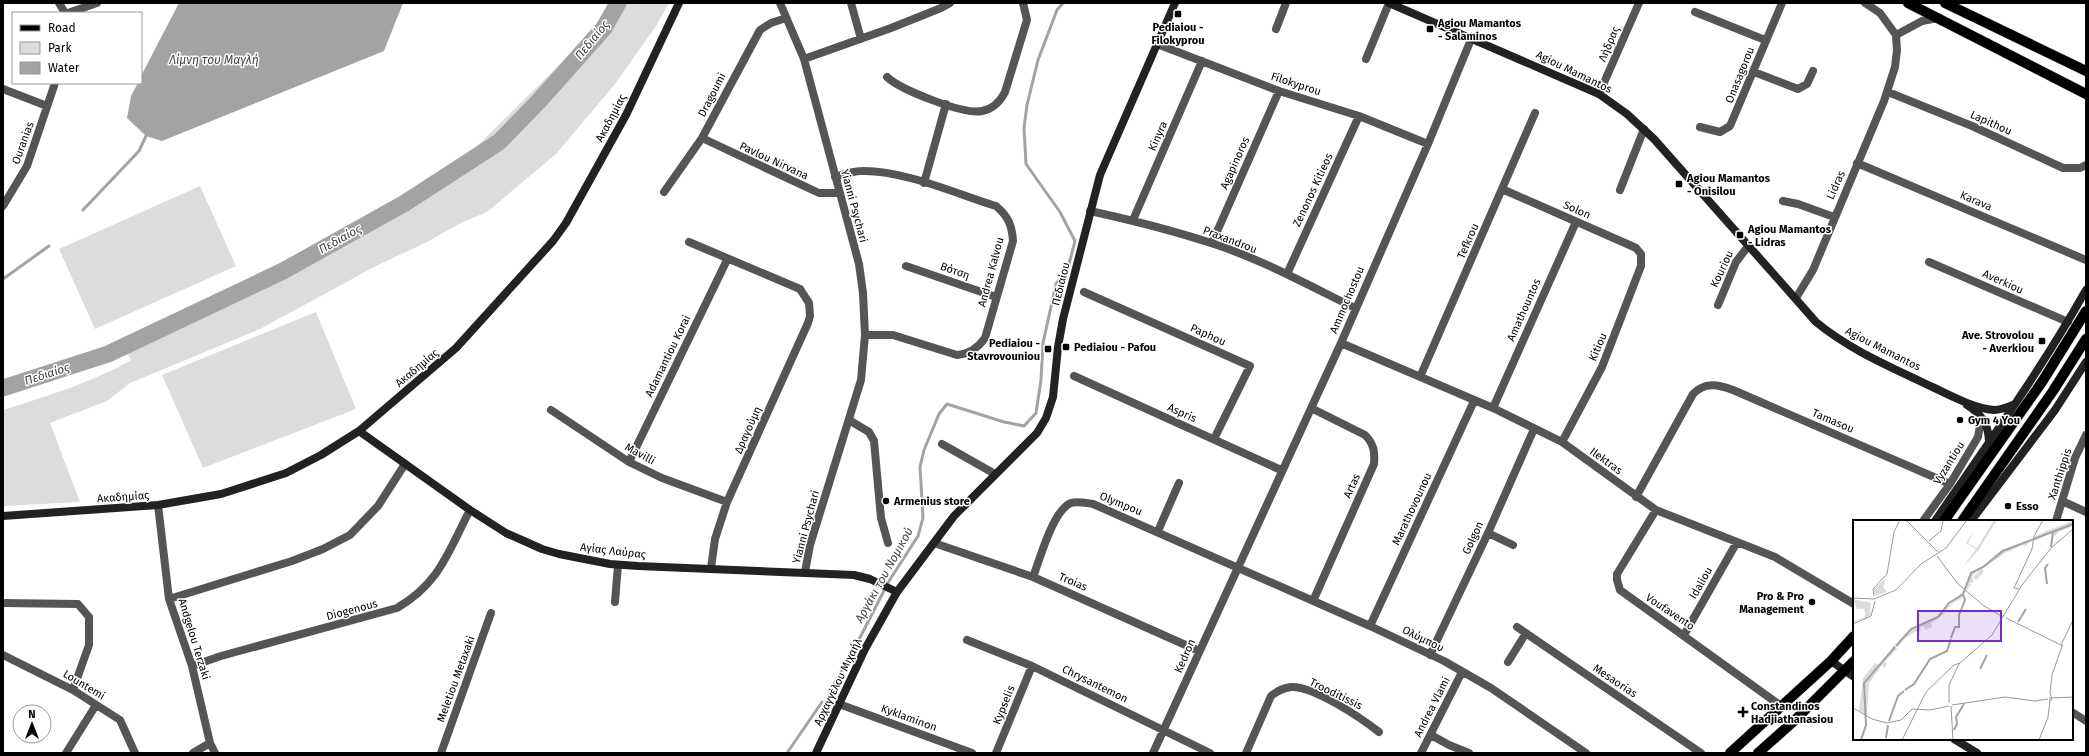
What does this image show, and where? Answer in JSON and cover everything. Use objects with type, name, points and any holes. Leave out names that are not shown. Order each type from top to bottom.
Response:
[{"type":"main road","points":[[1908,3],[2086,94]]},
{"type":"main road","points":[[1945,3],[2086,70]]},
{"type":"main road","points":[[1945,520],[2042,382],[2086,311]]},
{"type":"main road","points":[[1963,520],[2053,391],[2086,340]]},
{"type":"main road","points":[[1730,753],[1831,661],[1853,637]]},
{"type":"main road","points":[[1758,753],[1845,672],[1853,662]]},
{"type":"street","points":[[59,3],[66,12]]},
{"type":"street","points":[[70,12],[97,3]]},
{"type":"street","name":"Ακαδημίας","points":[[3,516],[158,505],[221,494],[275,477],[321,455],[359,431],[456,348],[553,241],[566,223],[626,115],[679,3]]},
{"type":"street","name":"Yianni Psychari","points":[[780,3],[804,59],[859,264],[865,335],[861,380],[810,545],[805,572]]},
{"type":"street","points":[[852,3],[861,39]]},
{"type":"street","points":[[804,59],[861,39],[941,8],[950,3]]},
{"type":"street","points":[[887,77],[900,87],[946,104],[973,112],[991,108],[1002,99],[1027,20],[1023,3]]},
{"type":"street","name":"Πεδιαίου","points":[[934,543],[954,516],[1037,433],[1051,404],[1063,319],[1100,175],[1175,3]]},
{"type":"street","points":[[1276,29],[1286,3]]},
{"type":"street","points":[[1366,59],[1389,3]]},
{"type":"street","name":"Agiou Mamantos","points":[[1389,3],[1472,37],[1599,94],[1644,129],[1749,245],[1816,322],[1835,337],[1861,353],[1958,399],[1978,412],[1987,425],[1989,441]]},
{"type":"street","name":"Λήδρας","points":[[1599,94],[1639,3]]},
{"type":"street","name":"Onasagorou","points":[[1700,127],[1720,132],[1730,126],[1754,72],[1765,40],[1782,3]]},
{"type":"street","points":[[1865,3],[1880,13],[1896,35],[1922,21],[1938,18]]},
{"type":"street","points":[[1695,12],[1765,40]]},
{"type":"street","name":"Dragoumi","points":[[664,192],[702,138],[760,30],[771,23],[786,18]]},
{"type":"street","name":"Lidras","points":[[1796,298],[1812,270],[1888,92],[1892,80],[1897,50],[1896,35]]},
{"type":"street","name":"Ammochostou","points":[[1238,568],[1281,470],[1341,343],[1428,144],[1472,37]]},
{"type":"street","name":"Filokyprou","points":[[1157,44],[1279,91],[1359,116],[1428,144]]},
{"type":"street","name":"Kinyra","points":[[1133,220],[1202,61]]},
{"type":"street","points":[[1754,72],[1798,89],[1807,84],[1813,72]]},
{"type":"street","name":"Ouranias","points":[[3,206],[27,166],[55,84]]},
{"type":"street","points":[[3,89],[47,106]]},
{"type":"street","name":"Agapinoros","points":[[1212,243],[1279,91]]},
{"type":"street","name":"Lapithou","points":[[1888,92],[1972,126],[2063,168],[2080,168],[2086,165]]},
{"type":"street","points":[[924,183],[946,104]]},
{"type":"street","name":"Tefkrou","points":[[1420,377],[1535,113]]},
{"type":"street","name":"Zenonos Kitieos","points":[[1287,274],[1359,116]]},
{"type":"street","points":[[1620,190],[1644,129]]},
{"type":"street","name":"Pavlou Nirvana","points":[[702,138],[819,194],[839,193]]},
{"type":"street","name":"Karava","points":[[1857,163],[2086,260]]},
{"type":"street","name":"Andrea Kalvou","points":[[835,177],[852,172],[875,172],[924,183],[996,206],[1006,214],[1010,222],[1013,241],[985,338],[979,345],[964,355],[950,354],[893,335],[865,335]]},
{"type":"street","name":"Solon","points":[[1502,189],[1636,248],[1641,254]]},
{"type":"street","points":[[1783,202],[1800,204],[1834,217]]},
{"type":"street","name":"Praxandrou","points":[[1090,211],[1133,220],[1212,243],[1287,274],[1355,308]]},
{"type":"street","name":"Amathountos","points":[[1493,408],[1576,222]]},
{"type":"street","points":[[688,242],[727,260]]},
{"type":"street","name":"Kouriou","points":[[1718,305],[1736,262],[1749,245]]},
{"type":"street","name":"Kitiou","points":[[1562,442],[1602,367],[1641,266],[1641,254]]},
{"type":"street","name":"Δραγούμη","points":[[711,568],[715,539],[727,502],[810,316],[809,303],[800,289],[794,285],[727,260]]},
{"type":"street","name":"Adamantiou Korai","points":[[629,462],[727,260]]},
{"type":"street","name":"Averkiou","points":[[1929,262],[2068,322]]},
{"type":"street","name":"Βότση","points":[[906,266],[996,297]]},
{"type":"street","points":[[1937,520],[2015,404],[2068,322],[2086,290]]},
{"type":"street","name":"Paphou","points":[[1084,292],[1250,366],[1214,439]]},
{"type":"street","name":"Ilektras","points":[[1341,343],[1493,408],[1562,442],[1656,510],[1776,557],[1853,603]]},
{"type":"street","points":[[1972,520],[2055,410],[2086,362]]},
{"type":"street","name":"Aspris","points":[[1074,376],[1281,470]]},
{"type":"street","name":"Tamasou","points":[[1636,497],[1690,399],[1699,388],[1705,385],[1721,385],[1950,484]]},
{"type":"street","name":"Agiou Mamantos","points":[[1958,399],[1993,410],[2005,409],[2015,404]]},
{"type":"street","name":"Marathovounou","points":[[1370,626],[1474,401]]},
{"type":"street","name":"Artas","points":[[1311,408],[1366,435],[1371,441],[1375,455],[1374,464],[1313,601]]},
{"type":"street","name":"Mavilli","points":[[551,410],[629,462],[662,478],[727,502]]},
{"type":"street","name":"Vyzantiou","points":[[1924,520],[1950,484],[1978,437],[1980,426],[1978,412]]},
{"type":"street","points":[[849,420],[869,432],[874,442],[882,518],[888,543]]},
{"type":"street","name":"Golgon","points":[[1430,654],[1488,533],[1534,429]]},
{"type":"street","name":"Αγίας Λαύρας","points":[[359,431],[430,480],[470,510],[506,533],[542,549],[583,559],[618,564],[854,575],[881,584],[895,591]]},
{"type":"street","name":"Xanthippis","points":[[2056,520],[2075,458],[2086,435]]},
{"type":"street","points":[[942,444],[995,474]]},
{"type":"street","points":[[169,599],[292,561],[323,549],[350,535],[378,506],[405,464]]},
{"type":"street","points":[[1158,531],[1179,482]]},
{"type":"street","points":[[2062,501],[2086,512]]},
{"type":"street","name":"Olympou","points":[[1033,577],[1055,520],[1060,511],[1072,503],[1093,504],[1158,531],[1238,568]]},
{"type":"street","name":"Andgelou Terzaki","points":[[158,505],[169,599],[192,666],[210,743],[215,753]]},
{"type":"street","name":"Diogenous","points":[[192,666],[221,656],[397,608],[419,594],[437,574],[470,510]]},
{"type":"street","name":"Voufavento","points":[[1656,510],[1620,568],[1617,580],[1620,590],[1781,706]]},
{"type":"street","points":[[1488,533],[1513,545]]},
{"type":"street","name":"Idaliou","points":[[1684,635],[1737,542]]},
{"type":"street","name":"Troias","points":[[934,543],[1033,577],[1199,651]]},
{"type":"street","name":"Αρχαγγέλου Μιχαήλ","points":[[816,753],[865,649],[895,591],[934,543]]},
{"type":"street","points":[[615,602],[618,564]]},
{"type":"street","name":"Ολύμπου","points":[[1238,568],[1430,654],[1523,709],[1586,753]]},
{"type":"street","name":"Kedron","points":[[1153,753],[1238,568]]},
{"type":"street","points":[[3,603],[78,604],[89,618],[89,644],[73,690]]},
{"type":"street","name":"Meletiou Metaxaki","points":[[441,753],[491,613]]},
{"type":"street","name":"Mesaorias","points":[[1517,627],[1701,753]]},
{"type":"street","points":[[1508,662],[1526,633]]},
{"type":"street","name":"Chrysantemon","points":[[967,640],[1032,666],[1210,753]]},
{"type":"street","name":"Lountemi","points":[[3,655],[73,690],[120,720],[135,753]]},
{"type":"street","points":[[1831,661],[1853,677]]},
{"type":"street","name":"Kypselis","points":[[996,753],[1032,666]]},
{"type":"street","name":"Andrea Vlami","points":[[1421,753],[1462,672]]},
{"type":"street","name":"Trooditissis","points":[[1246,753],[1271,696],[1276,692],[1291,687],[1300,688],[1354,713],[1379,732]]},
{"type":"street","name":"Kyklaminon","points":[[839,704],[972,753]]},
{"type":"street","points":[[66,753],[96,706]]},
{"type":"street","points":[[2073,713],[2086,721]]},
{"type":"street","points":[[1431,735],[1449,745],[1469,753]]},
{"type":"street","points":[[1956,740],[1977,753]]},
{"type":"street","points":[[193,753],[210,743]]},
{"type":"green space","points":[[620,3],[669,3],[656,26],[615,84],[556,154],[487,212],[461,223],[425,243],[376,266],[260,329],[130,383],[107,401],[50,423],[80,502],[3,506],[3,410],[36,400],[100,376],[116,368],[131,360],[127,353],[317,259],[410,206],[467,156],[615,10]]},
{"type":"green space","points":[[200,186],[236,266],[95,329],[59,249]]},
{"type":"green space","points":[[316,312],[356,409],[203,468],[162,375]]},
{"type":"water","name":"Λίμνη του Μαγλή","points":[[179,3],[403,3],[384,51],[162,141],[146,136],[127,118],[131,96],[137,84],[142,84],[142,74]]},
{"type":"waterway","name":"Πεδιαίος","points":[[3,388],[108,354],[283,271],[405,203],[499,142],[539,101],[604,28],[618,3]]},
{"type":"waterway","name":"Αργάκι του Νομικού","points":[[831,689],[852,653],[889,581],[918,536],[923,518],[920,467],[924,450],[939,414],[947,404],[1004,422],[1024,426],[1036,413],[1041,380],[1043,343],[1056,284],[1068,268],[1075,241],[1060,212],[1026,164],[1024,128],[1027,105],[1038,60],[1057,10],[1063,3]]},
{"type":"waterway","points":[[83,210],[139,151],[146,136]]},
{"type":"waterway","points":[[3,279],[49,246]]},
{"type":"waterway","name":"Αργάκι του Νομικού","points":[[787,753],[822,702]]},
{"type":"place","name":"Pediaiou - Filokyprou","points":[[1178,14]]},
{"type":"place","name":"Agiou Mamantos - Salaminos","points":[[1430,29]]},
{"type":"place","name":"Agiou Mamantos - Onisilou","points":[[1679,184]]},
{"type":"place","name":"Agiou Mamantos - Lidras","points":[[1740,235]]},
{"type":"place","name":"Ave. Strovolou - Averkiou","points":[[2042,341]]},
{"type":"place","name":"Pediaiou - Pafou","points":[[1066,347]]},
{"type":"place","name":"Pediaiou - Stavrovouniou","points":[[1048,349]]},
{"type":"place","name":"Gym 4 You","points":[[1960,420]]},
{"type":"place","name":"Armenius store","points":[[886,501]]},
{"type":"place","name":"Esso","points":[[2008,506]]},
{"type":"place","name":"Pro & Pro Management","points":[[1812,602]]},
{"type":"place","name":"Constandinos Hadjiathanasiou","points":[[1743,712]]}]
